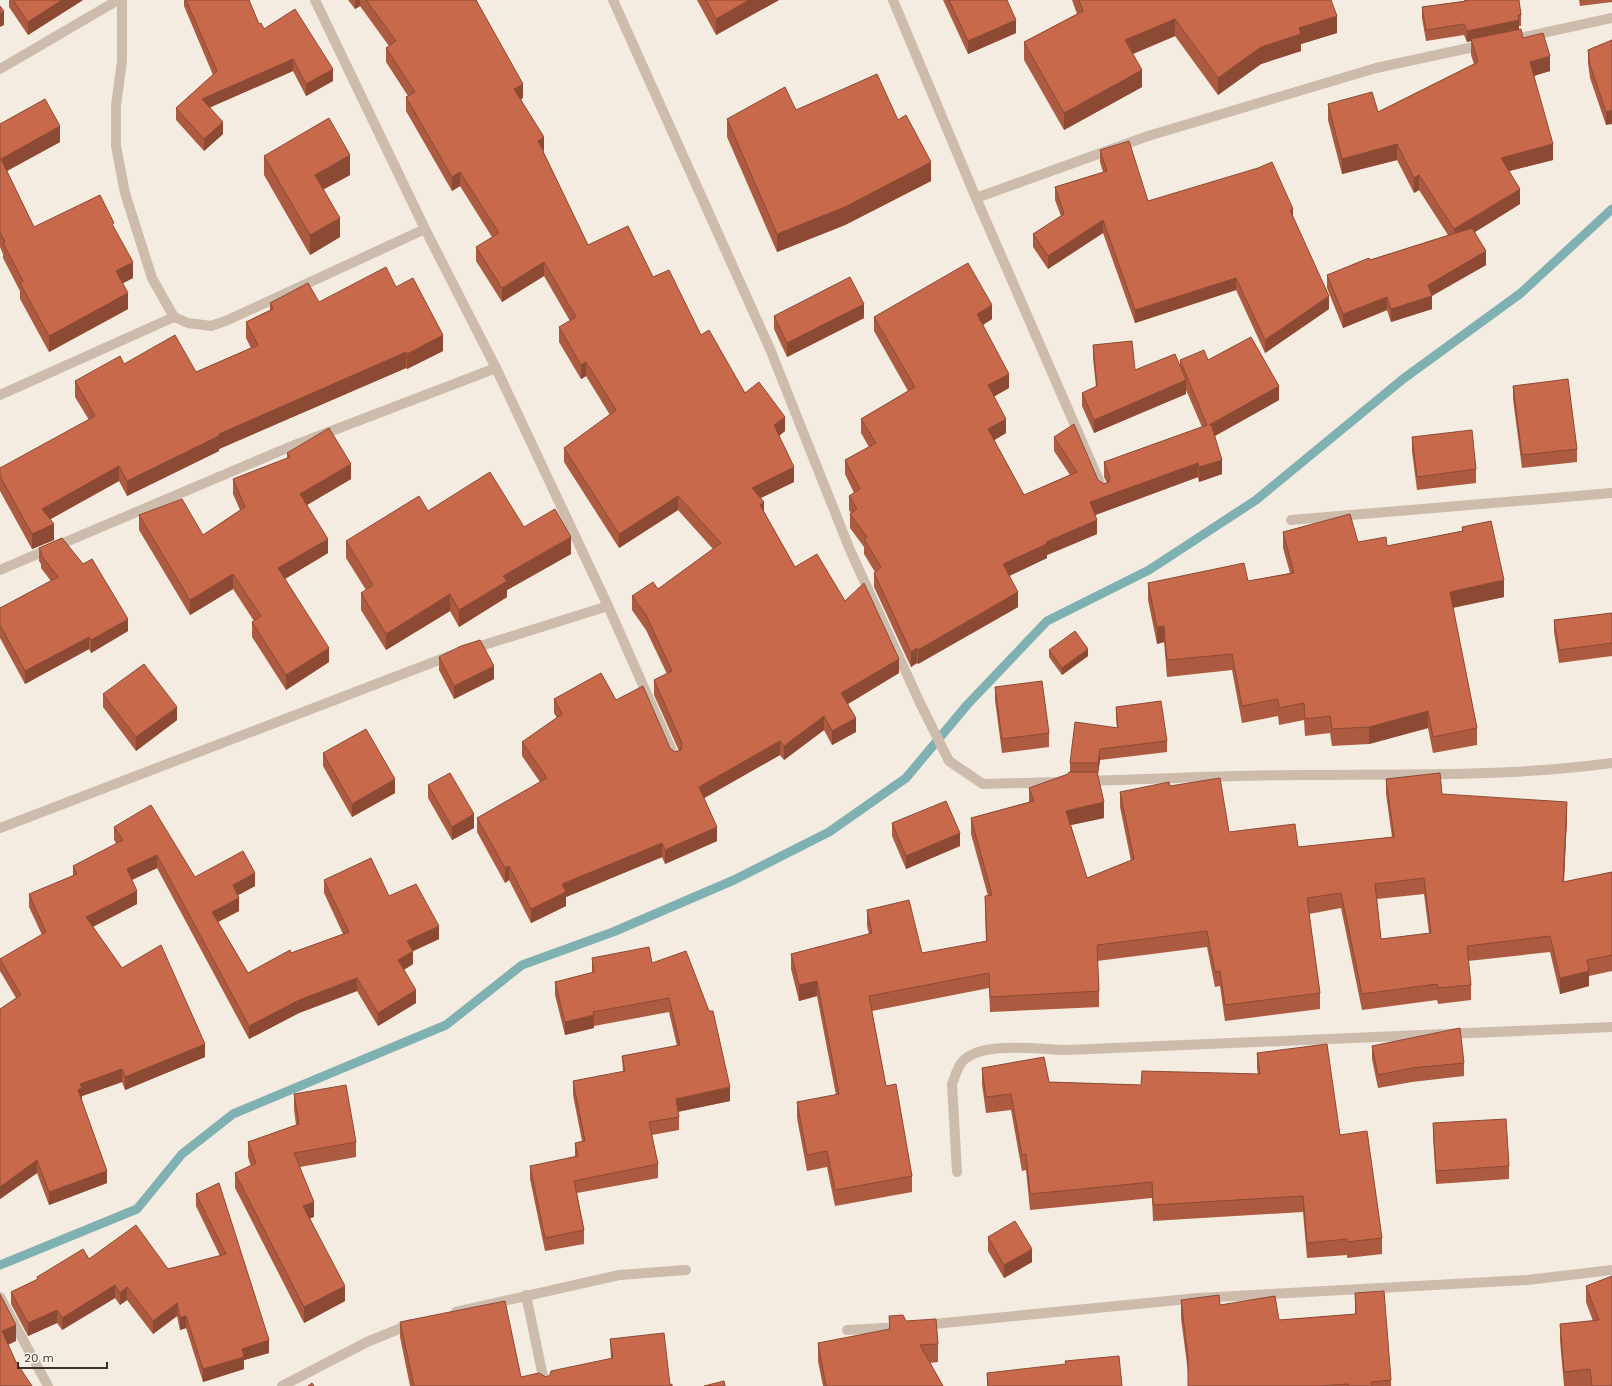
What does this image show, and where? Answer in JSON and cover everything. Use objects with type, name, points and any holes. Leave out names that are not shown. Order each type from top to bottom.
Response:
[{"type":"street","points":[[0,69],[118,0]]},
{"type":"street","points":[[122,0],[122,61],[116,105],[116,146],[125,193],[152,278],[174,317],[188,323],[210,326],[228,320],[426,229]]},
{"type":"street","points":[[315,0],[426,229],[496,368],[608,606],[676,760]]},
{"type":"street","points":[[613,0],[770,349],[850,550],[949,761],[983,784],[1304,775],[1433,776],[1560,770],[1612,763]]},
{"type":"street","points":[[893,0],[976,198],[1104,492]]},
{"type":"street","points":[[976,198],[1164,132],[1376,68],[1612,18]]},
{"type":"street","points":[[0,395],[174,317]]},
{"type":"street","points":[[0,570],[287,448],[496,368]]},
{"type":"street","points":[[1291,520],[1612,493]]},
{"type":"street","points":[[0,828],[436,660],[608,606]]},
{"type":"street","points":[[957,1172],[952,1084],[956,1072],[963,1061],[984,1050],[1067,1050],[1612,1027]]},
{"type":"street","points":[[445,1314],[619,1275],[686,1270]]},
{"type":"street","points":[[847,1330],[912,1326],[1198,1298],[1526,1280],[1612,1270]]},
{"type":"street","points":[[526,1295],[545,1386]]},
{"type":"street","points":[[0,1297],[48,1386]]},
{"type":"street","points":[[282,1386],[367,1342],[423,1320]]},
{"type":"building","points":[[13,0],[62,0],[28,22]]},
{"type":"building","points":[[186,0],[249,0],[259,24],[261,23],[264,29],[295,9],[333,69],[306,84],[293,59],[202,99],[223,122],[204,139],[176,108],[217,71]]},
{"type":"building","points":[[366,0],[476,0],[523,84],[514,89],[544,137],[538,141],[588,245],[628,226],[653,277],[669,270],[701,335],[709,330],[745,393],[759,382],[785,417],[774,425],[794,467],[752,488],[764,502],[760,505],[795,567],[817,554],[845,601],[864,583],[899,659],[841,693],[856,718],[832,731],[824,716],[784,746],[780,741],[699,787],[717,827],[665,850],[662,843],[562,884],[566,892],[531,909],[509,866],[505,868],[477,818],[547,778],[522,742],[562,714],[554,699],[601,673],[616,700],[643,686],[670,748],[675,752],[681,750],[682,743],[654,680],[672,671],[646,615],[632,596],[653,582],[658,589],[721,543],[678,496],[619,534],[564,448],[616,410],[586,362],[581,365],[559,327],[576,317],[544,262],[502,288],[476,247],[499,233],[460,172],[452,177],[406,97],[415,92],[386,48],[396,41]]},
{"type":"building","points":[[706,0],[749,0],[716,19]]},
{"type":"building","points":[[949,0],[1007,0],[1016,20],[968,41]]},
{"type":"building","points":[[1079,0],[1331,0],[1337,16],[1299,28],[1301,34],[1261,47],[1218,78],[1175,19],[1125,40],[1142,70],[1064,113],[1024,42],[1083,11]]},
{"type":"building","points":[[1466,0],[1519,0],[1521,15],[1518,15],[1519,20],[1467,31],[1464,24],[1426,30],[1422,7],[1467,1]]},
{"type":"building","points":[[0,6],[4,11],[0,14]]},
{"type":"building","points":[[1521,29],[1523,38],[1543,33],[1550,56],[1530,62],[1553,144],[1501,158],[1520,189],[1454,229],[1419,175],[1414,178],[1397,144],[1342,159],[1328,104],[1372,92],[1378,112],[1478,62],[1471,39]]},
{"type":"building","points":[[1612,40],[1612,110],[1606,112],[1590,65],[1588,50]]},
{"type":"building","points":[[877,74],[898,120],[906,115],[931,162],[845,207],[777,234],[727,119],[785,87],[796,110]]},
{"type":"building","points":[[45,99],[60,126],[1,159],[34,227],[100,195],[114,223],[112,224],[133,262],[116,271],[128,293],[49,336],[20,283],[23,281],[3,243],[5,242],[0,232],[0,124]]},
{"type":"building","points":[[329,118],[350,155],[315,175],[340,218],[310,235],[264,156]]},
{"type":"building","points":[[1129,141],[1148,201],[1258,168],[1272,162],[1293,209],[1290,210],[1329,296],[1265,340],[1236,278],[1135,310],[1103,220],[1048,256],[1033,234],[1064,214],[1055,187],[1107,171],[1100,150]]},
{"type":"building","points":[[1472,228],[1486,251],[1428,285],[1432,296],[1391,309],[1387,297],[1343,314],[1327,275],[1369,258],[1370,260]]},
{"type":"building","points":[[968,263],[992,305],[977,314],[1009,374],[988,385],[1006,419],[988,429],[1024,495],[1077,472],[1054,437],[1074,424],[1098,480],[1104,484],[1109,482],[1110,478],[1104,462],[1207,425],[1180,360],[1204,350],[1208,360],[1251,337],[1279,386],[1209,425],[1211,424],[1222,460],[1199,467],[1198,463],[1090,502],[1097,520],[1046,542],[1047,544],[1003,564],[1018,592],[918,650],[917,648],[911,652],[874,573],[881,567],[864,539],[867,537],[850,514],[857,509],[849,496],[860,489],[845,460],[876,443],[861,419],[915,387],[874,317]]},
{"type":"building","points":[[386,267],[396,287],[413,278],[443,335],[407,354],[406,352],[219,434],[219,436],[127,481],[119,466],[42,509],[54,524],[32,534],[0,476],[0,468],[95,416],[75,381],[120,356],[124,364],[175,335],[196,372],[258,345],[246,322],[273,309],[270,303],[308,283],[319,302]]},
{"type":"building","points":[[850,277],[864,304],[787,343],[774,316]]},
{"type":"building","points":[[1132,341],[1135,370],[1175,354],[1186,380],[1094,420],[1082,393],[1097,386],[1093,345]]},
{"type":"building","points":[[1568,379],[1577,449],[1522,455],[1513,386]]},
{"type":"building","points":[[329,428],[351,464],[300,494],[328,539],[278,568],[329,648],[286,675],[252,622],[261,616],[233,574],[190,600],[139,515],[182,499],[203,535],[245,507],[233,479],[290,457],[287,453]]},
{"type":"building","points":[[1472,430],[1476,469],[1417,477],[1412,437]]},
{"type":"building","points":[[490,472],[524,527],[555,509],[571,537],[503,576],[507,581],[459,610],[450,594],[386,634],[361,593],[373,585],[346,541],[419,496],[428,511]]},
{"type":"building","points":[[1350,514],[1358,542],[1386,537],[1387,546],[1463,531],[1462,527],[1491,521],[1504,580],[1450,592],[1477,728],[1433,737],[1428,711],[1369,727],[1332,729],[1330,716],[1305,719],[1304,703],[1279,708],[1278,699],[1242,706],[1232,654],[1167,660],[1164,626],[1157,627],[1148,583],[1244,563],[1248,581],[1294,573],[1283,532]]},
{"type":"building","points":[[62,538],[83,564],[92,559],[128,619],[91,640],[89,637],[25,671],[0,625],[0,608],[58,577],[41,555],[42,554],[39,548]]},
{"type":"building","points":[[1612,613],[1612,643],[1559,650],[1554,620]]},
{"type":"building","points":[[1075,631],[1088,649],[1062,668],[1049,650]]},
{"type":"building","points":[[480,640],[494,666],[454,686],[439,657],[461,646]]},
{"type":"building","points":[[144,664],[177,707],[136,737],[103,694]]},
{"type":"building","points":[[1042,681],[1049,733],[1002,739],[995,687]]},
{"type":"building","points":[[1161,701],[1167,741],[1100,749],[1098,763],[1070,763],[1075,722],[1118,728],[1116,707]]},
{"type":"building","points":[[366,729],[395,779],[352,804],[323,753]]},
{"type":"building","points":[[1069,772],[1097,772],[1104,802],[1066,811],[1087,878],[1134,859],[1120,792],[1169,782],[1170,786],[1220,778],[1229,832],[1295,824],[1298,847],[1394,837],[1386,779],[1440,773],[1442,794],[1567,802],[1563,882],[1612,872],[1612,955],[1587,960],[1589,971],[1560,978],[1550,936],[1467,946],[1471,985],[1438,988],[1437,984],[1362,994],[1341,893],[1307,898],[1320,993],[1225,1005],[1220,971],[1215,972],[1207,931],[1097,945],[1099,991],[990,997],[989,973],[869,996],[886,1086],[896,1084],[912,1176],[835,1190],[827,1151],[807,1155],[797,1102],[839,1094],[817,981],[799,985],[791,954],[872,933],[867,910],[909,900],[922,953],[987,941],[985,896],[992,895],[971,818],[1034,801],[1029,788],[1068,774]],"holes":[[[1424,878],[1431,933],[1381,939],[1375,884]]]},
{"type":"building","points":[[450,773],[474,814],[452,827],[428,785]]},
{"type":"building","points":[[946,801],[960,833],[906,856],[892,823]]},
{"type":"building","points":[[151,805],[195,877],[243,851],[255,873],[233,885],[239,898],[212,912],[248,973],[290,950],[291,953],[349,932],[324,880],[371,858],[389,896],[416,884],[439,926],[407,941],[413,951],[398,960],[416,990],[378,1013],[357,978],[299,1000],[249,1026],[157,855],[127,869],[137,891],[86,917],[122,968],[161,945],[205,1044],[125,1077],[122,1069],[80,1084],[82,1088],[78,1090],[107,1171],[49,1192],[37,1160],[0,1187],[0,1009],[21,995],[0,959],[46,932],[29,894],[77,874],[73,866],[123,840],[114,827]]},
{"type":"building","points":[[649,947],[652,963],[686,951],[709,1011],[713,1011],[730,1087],[676,1099],[679,1117],[649,1122],[658,1164],[574,1181],[584,1230],[545,1238],[530,1166],[578,1156],[575,1143],[585,1141],[573,1081],[625,1071],[622,1056],[680,1045],[669,998],[593,1012],[594,1015],[565,1022],[555,982],[594,972],[592,958]]},
{"type":"building","points":[[1460,1028],[1464,1063],[1412,1068],[1378,1075],[1372,1046]]},
{"type":"building","points":[[1327,1044],[1340,1135],[1367,1131],[1382,1238],[1347,1242],[1347,1239],[1307,1243],[1303,1196],[1153,1205],[1152,1182],[1030,1194],[1026,1154],[1022,1155],[1011,1094],[986,1097],[982,1068],[1044,1057],[1049,1082],[1141,1085],[1142,1071],[1260,1074],[1257,1053]]},
{"type":"building","points":[[346,1085],[356,1142],[294,1153],[314,1202],[303,1206],[345,1286],[304,1307],[235,1173],[256,1163],[248,1142],[299,1124],[294,1094]]},
{"type":"building","points":[[1506,1119],[1509,1166],[1436,1171],[1433,1123]]},
{"type":"building","points":[[219,1183],[269,1340],[242,1349],[244,1357],[203,1369],[186,1316],[180,1317],[177,1303],[153,1321],[127,1287],[120,1293],[115,1285],[62,1318],[57,1310],[28,1323],[11,1292],[38,1279],[37,1277],[83,1249],[89,1259],[136,1225],[168,1269],[226,1254],[196,1194]]},
{"type":"building","points":[[1015,1221],[1032,1249],[1004,1265],[988,1237]]},
{"type":"building","points":[[1612,1276],[1612,1386],[1592,1386],[1590,1369],[1564,1372],[1560,1324],[1599,1320],[1586,1286]]},
{"type":"building","points":[[1384,1291],[1391,1380],[1371,1382],[1372,1386],[1348,1386],[1348,1384],[1320,1386],[1188,1386],[1188,1356],[1181,1300],[1219,1295],[1220,1305],[1275,1296],[1279,1320],[1356,1314],[1355,1293]]},
{"type":"building","points":[[0,1294],[16,1325],[2,1331],[16,1362],[32,1386],[0,1386]]},
{"type":"building","points":[[505,1301],[521,1377],[539,1373],[546,1377],[550,1375],[551,1371],[613,1358],[610,1339],[664,1333],[670,1385],[672,1384],[672,1386],[414,1386],[400,1322]]},
{"type":"building","points":[[903,1315],[906,1321],[936,1319],[938,1344],[920,1345],[943,1386],[826,1386],[818,1343],[890,1329],[889,1316]]},
{"type":"building","points":[[1119,1356],[1122,1386],[988,1386],[987,1373],[1066,1364],[1065,1361]]},
{"type":"building","points":[[724,1381],[725,1386],[704,1386]]},
{"type":"waterway","points":[[0,1265],[137,1209],[182,1154],[233,1114],[446,1025],[522,965],[613,932],[734,880],[829,832],[906,778],[967,705],[1047,621],[1149,570],[1256,500],[1403,379],[1521,293],[1612,209]]}]
